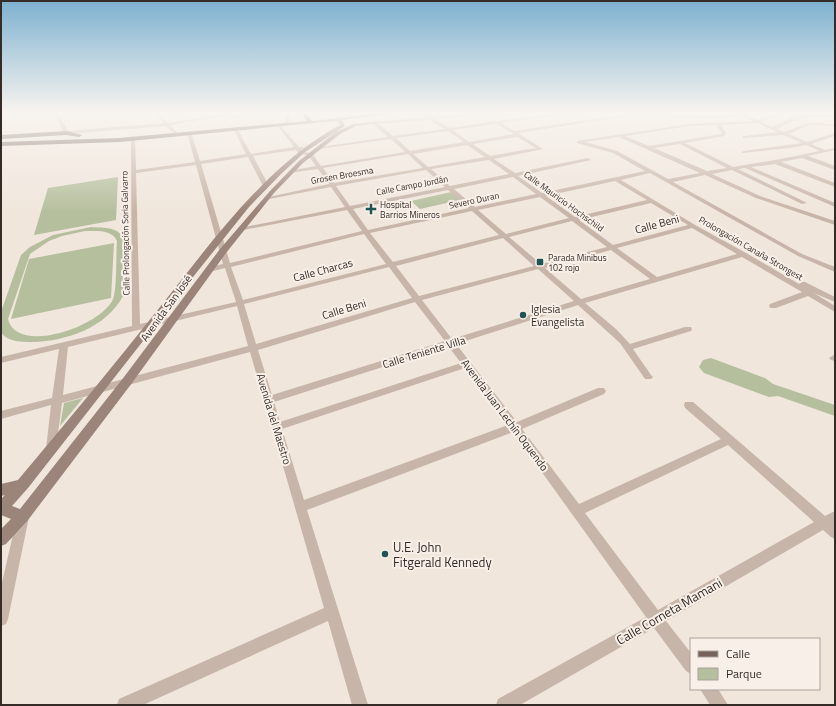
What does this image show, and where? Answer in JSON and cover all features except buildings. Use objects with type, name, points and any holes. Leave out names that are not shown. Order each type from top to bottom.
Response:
[{"type":"street","name":"Calle Prolongación Soria Galvarro","points":[[133,146],[136,328]]},
{"type":"street","name":"Avenida del Maestro","points":[[193,146],[227,265],[240,303],[360,705]]},
{"type":"street","points":[[245,146],[266,186]]},
{"type":"street","name":"Avenida Juan Lechín Oquendo","points":[[302,146],[321,168],[366,232],[515,427],[690,665]]},
{"type":"street","name":"Avenida San José","points":[[1,509],[51,449],[219,238],[266,186],[311,146]]},
{"type":"street","name":"Avenida San José","points":[[1,539],[23,516],[128,380],[223,251],[266,199],[291,172],[306,150],[315,146]]},
{"type":"street","points":[[133,172],[250,155],[335,146]]},
{"type":"street","points":[[401,146],[450,187],[623,341],[648,377]]},
{"type":"street","points":[[291,172],[451,146]]},
{"type":"street","name":"Calle Mauricio Hochschild","points":[[472,146],[656,280]]},
{"type":"street","name":"Grosen Broesma","points":[[266,199],[332,185],[541,149],[536,146]]},
{"type":"street","points":[[595,146],[608,149],[800,255],[835,270]]},
{"type":"street","points":[[643,146],[706,173],[758,198],[835,223]]},
{"type":"street","points":[[648,148],[662,146]]},
{"type":"street","points":[[688,146],[804,203]]},
{"type":"street","points":[[744,152],[795,146]]},
{"type":"street","points":[[815,146],[824,150]]},
{"type":"street","points":[[668,181],[706,173],[775,162],[835,148]]},
{"type":"street","points":[[802,156],[835,168]]},
{"type":"street","name":"Calle Campo Jordán","points":[[240,230],[588,160]]},
{"type":"street","points":[[775,162],[835,185]]},
{"type":"street","points":[[745,167],[835,205]]},
{"type":"street","name":"Severo Duran","points":[[209,270],[366,232],[649,172]]},
{"type":"street","name":"Prolongación Canaña Strongest","points":[[616,179],[693,226],[812,292],[835,309]]},
{"type":"street","points":[[790,208],[804,203],[835,197]]},
{"type":"street","name":"Calle Charcas","points":[[1,360],[240,303],[391,264],[651,201]]},
{"type":"street","name":"Calle Beni","points":[[1,415],[253,348],[418,299],[693,226]]},
{"type":"street","name":"Calle Teniente Villa","points":[[268,400],[579,302],[744,254]]},
{"type":"street","points":[[773,306],[812,292],[835,300]]},
{"type":"street","points":[[628,348],[688,329]]},
{"type":"street","points":[[51,449],[64,345]]},
{"type":"street","points":[[276,426],[467,364]]},
{"type":"street","points":[[301,507],[515,427],[601,391]]},
{"type":"street","points":[[689,405],[729,440],[830,521],[835,533]]},
{"type":"street","points":[[577,511],[729,440]]},
{"type":"street","points":[[1,490],[22,484]]},
{"type":"street","points":[[1,509],[23,516],[1,619]]},
{"type":"street","name":"Calle Corneta Mamani","points":[[504,705],[830,521]]},
{"type":"street","points":[[125,705],[332,612]]},
{"type":"street","points":[[709,690],[720,705]]},
{"type":"green space","points":[[118,177],[116,220],[34,235],[48,188]]},
{"type":"green space","points":[[451,192],[460,200],[420,209],[411,201]]},
{"type":"green space","points":[[91,227],[111,229],[119,233],[124,241],[123,296],[116,307],[106,317],[84,331],[59,339],[46,341],[24,342],[11,340],[1,333],[1,312],[21,255],[30,247],[53,235]],"holes":[[[85,231],[99,231],[108,233],[115,237],[117,241],[114,295],[106,309],[93,319],[60,333],[42,336],[27,335],[15,330],[8,319],[30,254],[49,241],[62,236]]]},
{"type":"green space","points":[[114,243],[111,298],[11,319],[29,259]]},
{"type":"green space","points":[[711,358],[765,378],[773,384],[835,405],[835,416],[778,396],[769,397],[704,373],[699,367],[703,360]]},
{"type":"green space","points":[[83,398],[60,426],[64,403]]},
{"type":"place","name":"Hospital Barrios Mineros","points":[[371,209]]},
{"type":"place","name":"Parada Minibus 102 rojo","points":[[540,262]]},
{"type":"place","name":"Iglesia Evangelista","points":[[523,315]]},
{"type":"place","name":"U.E. John Fitgerald Kennedy","points":[[385,554]]}]
